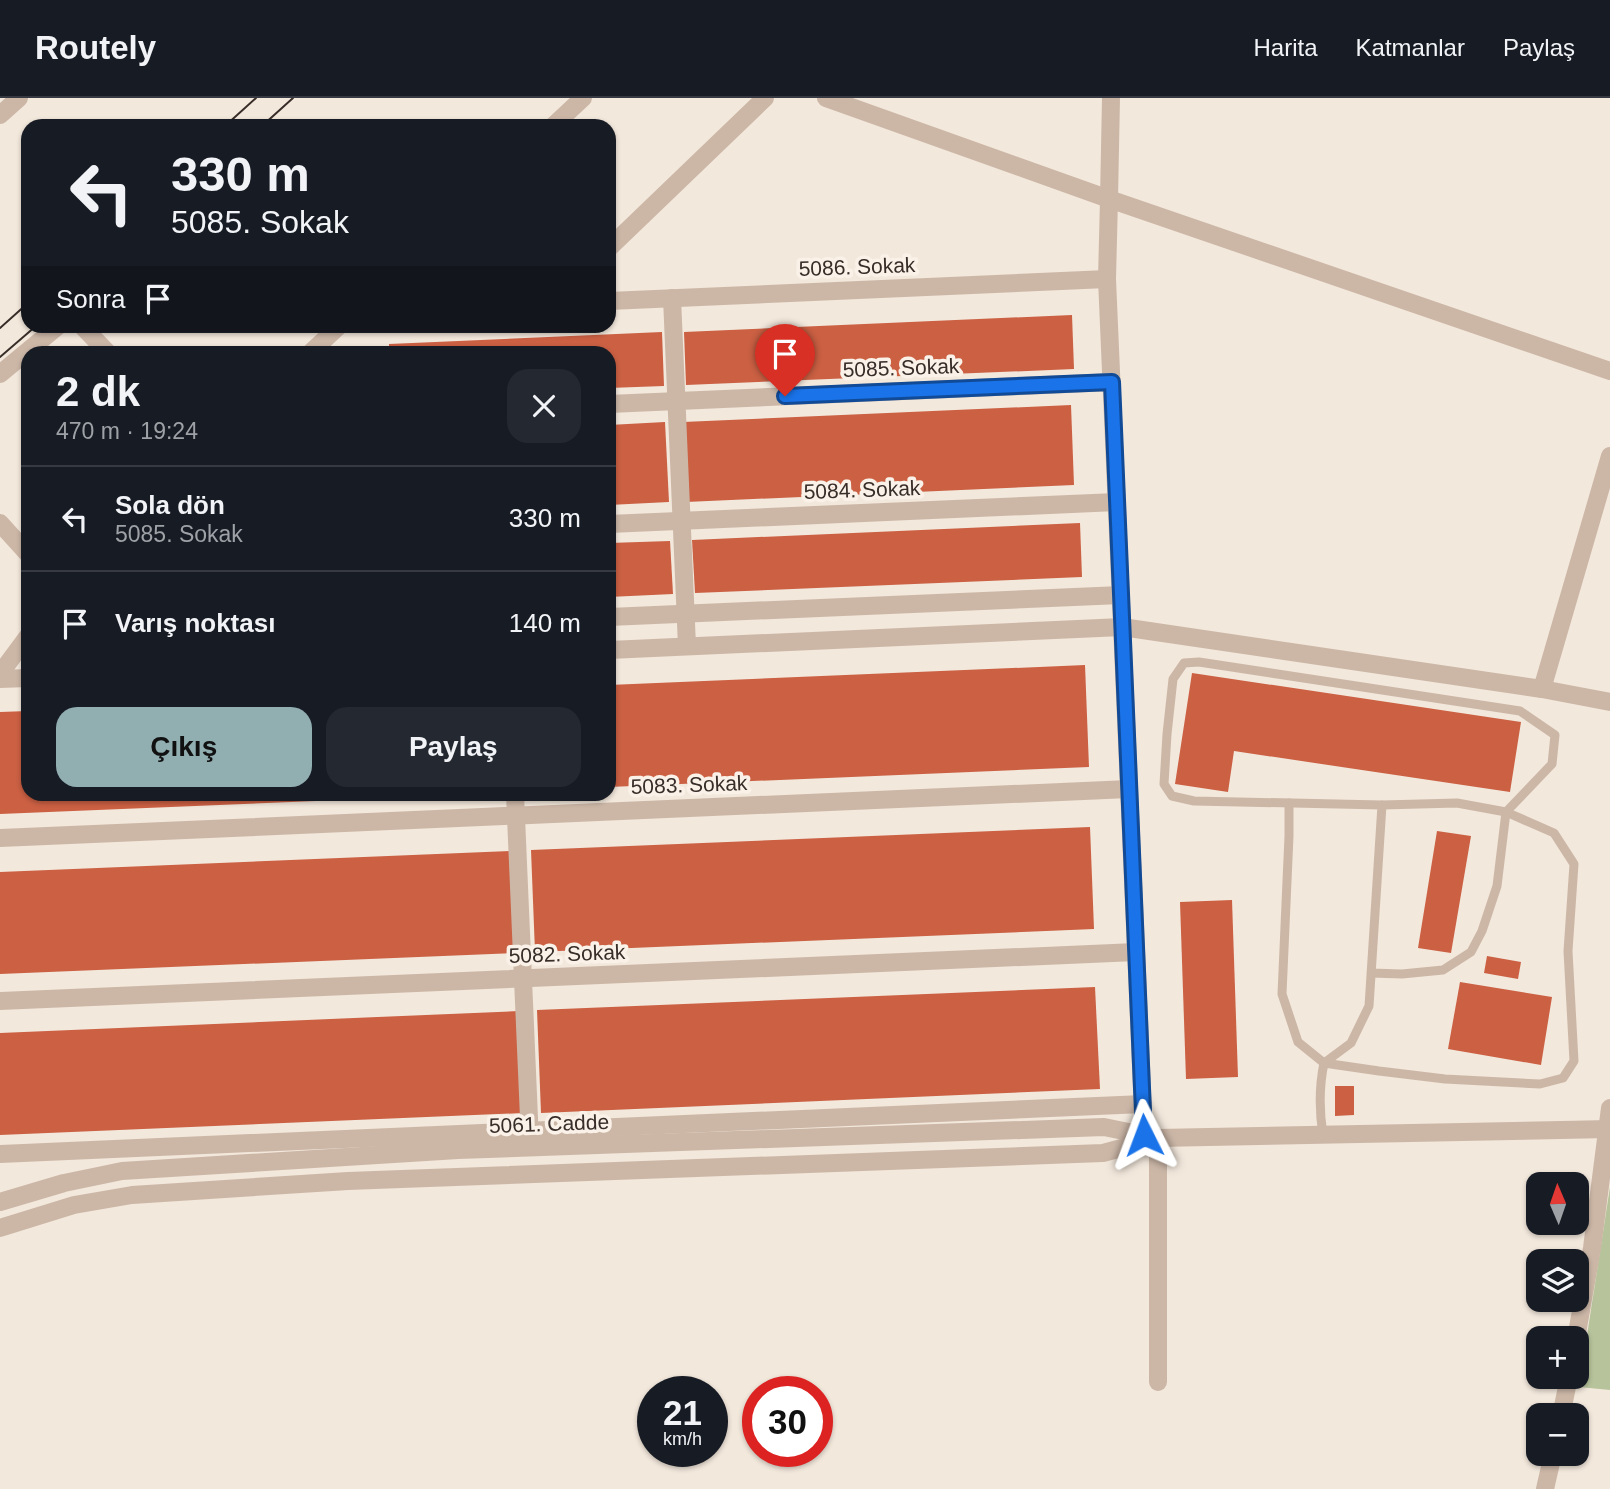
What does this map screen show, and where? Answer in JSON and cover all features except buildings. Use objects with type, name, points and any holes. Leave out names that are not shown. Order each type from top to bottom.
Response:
[{"type":"street","points":[[0,115],[19,98]]},
{"type":"street","points":[[560,119],[583,98]]},
{"type":"street","points":[[616,241],[765,98]]},
{"type":"street","points":[[826,98],[1109,199],[1610,371]]},
{"type":"street","points":[[1111,98],[1107,279],[1143,1104],[1151,1136],[1158,1382]]},
{"type":"street","name":"5086. Sokak","points":[[616,301],[1107,279]]},
{"type":"street","points":[[672,298],[687,646]]},
{"type":"street","points":[[34,346],[50,333]]},
{"type":"street","points":[[89,333],[101,346]]},
{"type":"street","points":[[318,346],[332,333]]},
{"type":"street","points":[[0,374],[21,357]]},
{"type":"street","name":"5085. Sokak","points":[[616,404],[1112,382]]},
{"type":"street","points":[[1542,689],[1610,456]]},
{"type":"street","name":"5084. Sokak","points":[[616,524],[1117,502]]},
{"type":"street","points":[[0,523],[21,546]]},
{"type":"street","points":[[616,617],[1121,595]]},
{"type":"street","points":[[616,650],[1122,627],[1542,689],[1610,702]]},
{"type":"street","points":[[15,652],[0,677],[21,678]]},
{"type":"street","name":"5083. Sokak","points":[[0,838],[1129,789]]},
{"type":"street","points":[[515,801],[530,1139]]},
{"type":"street","name":"5082. Sokak","points":[[0,1001],[1136,952]]},
{"type":"street","points":[[0,1154],[530,1139],[1143,1104]]},
{"type":"street","points":[[1578,1326],[1592,1248],[1610,1108]]},
{"type":"street","name":"5061. Cadde","points":[[0,1202],[64,1182],[122,1171],[530,1139],[1104,1127],[1151,1136]]},
{"type":"street","points":[[0,1228],[74,1205],[132,1195],[348,1181],[1103,1153],[1151,1136],[1608,1129]]},
{"type":"street","points":[[1545,1489],[1550,1466]]},
{"type":"lane","points":[[1289,803],[1282,994],[1298,1042],[1324,1063],[1445,1079],[1540,1084],[1563,1079],[1574,1061],[1568,951],[1574,864],[1554,833],[1506,812],[1457,803],[1382,805],[1289,803],[1194,801],[1172,796],[1164,784],[1173,679],[1184,663],[1199,662],[1520,711],[1555,735],[1552,764],[1525,789],[1506,812],[1497,886],[1482,931],[1471,952],[1443,970],[1402,974],[1371,973]]},
{"type":"lane","points":[[1323,1135],[1320,1082],[1324,1063],[1351,1043],[1369,1006],[1382,805]]},
{"type":"green space","points":[[1610,1187],[1610,1390],[1589,1388],[1588,1326]]},
{"type":"tram line","points":[[233,119],[256,98]]},
{"type":"tram line","points":[[270,119],[293,98]]},
{"type":"tram line","points":[[0,328],[21,309]]},
{"type":"tram line","points":[[0,357],[28,333]]},
{"type":"route","points":[[785,396],[1112,382],[1144,1135]]}]
